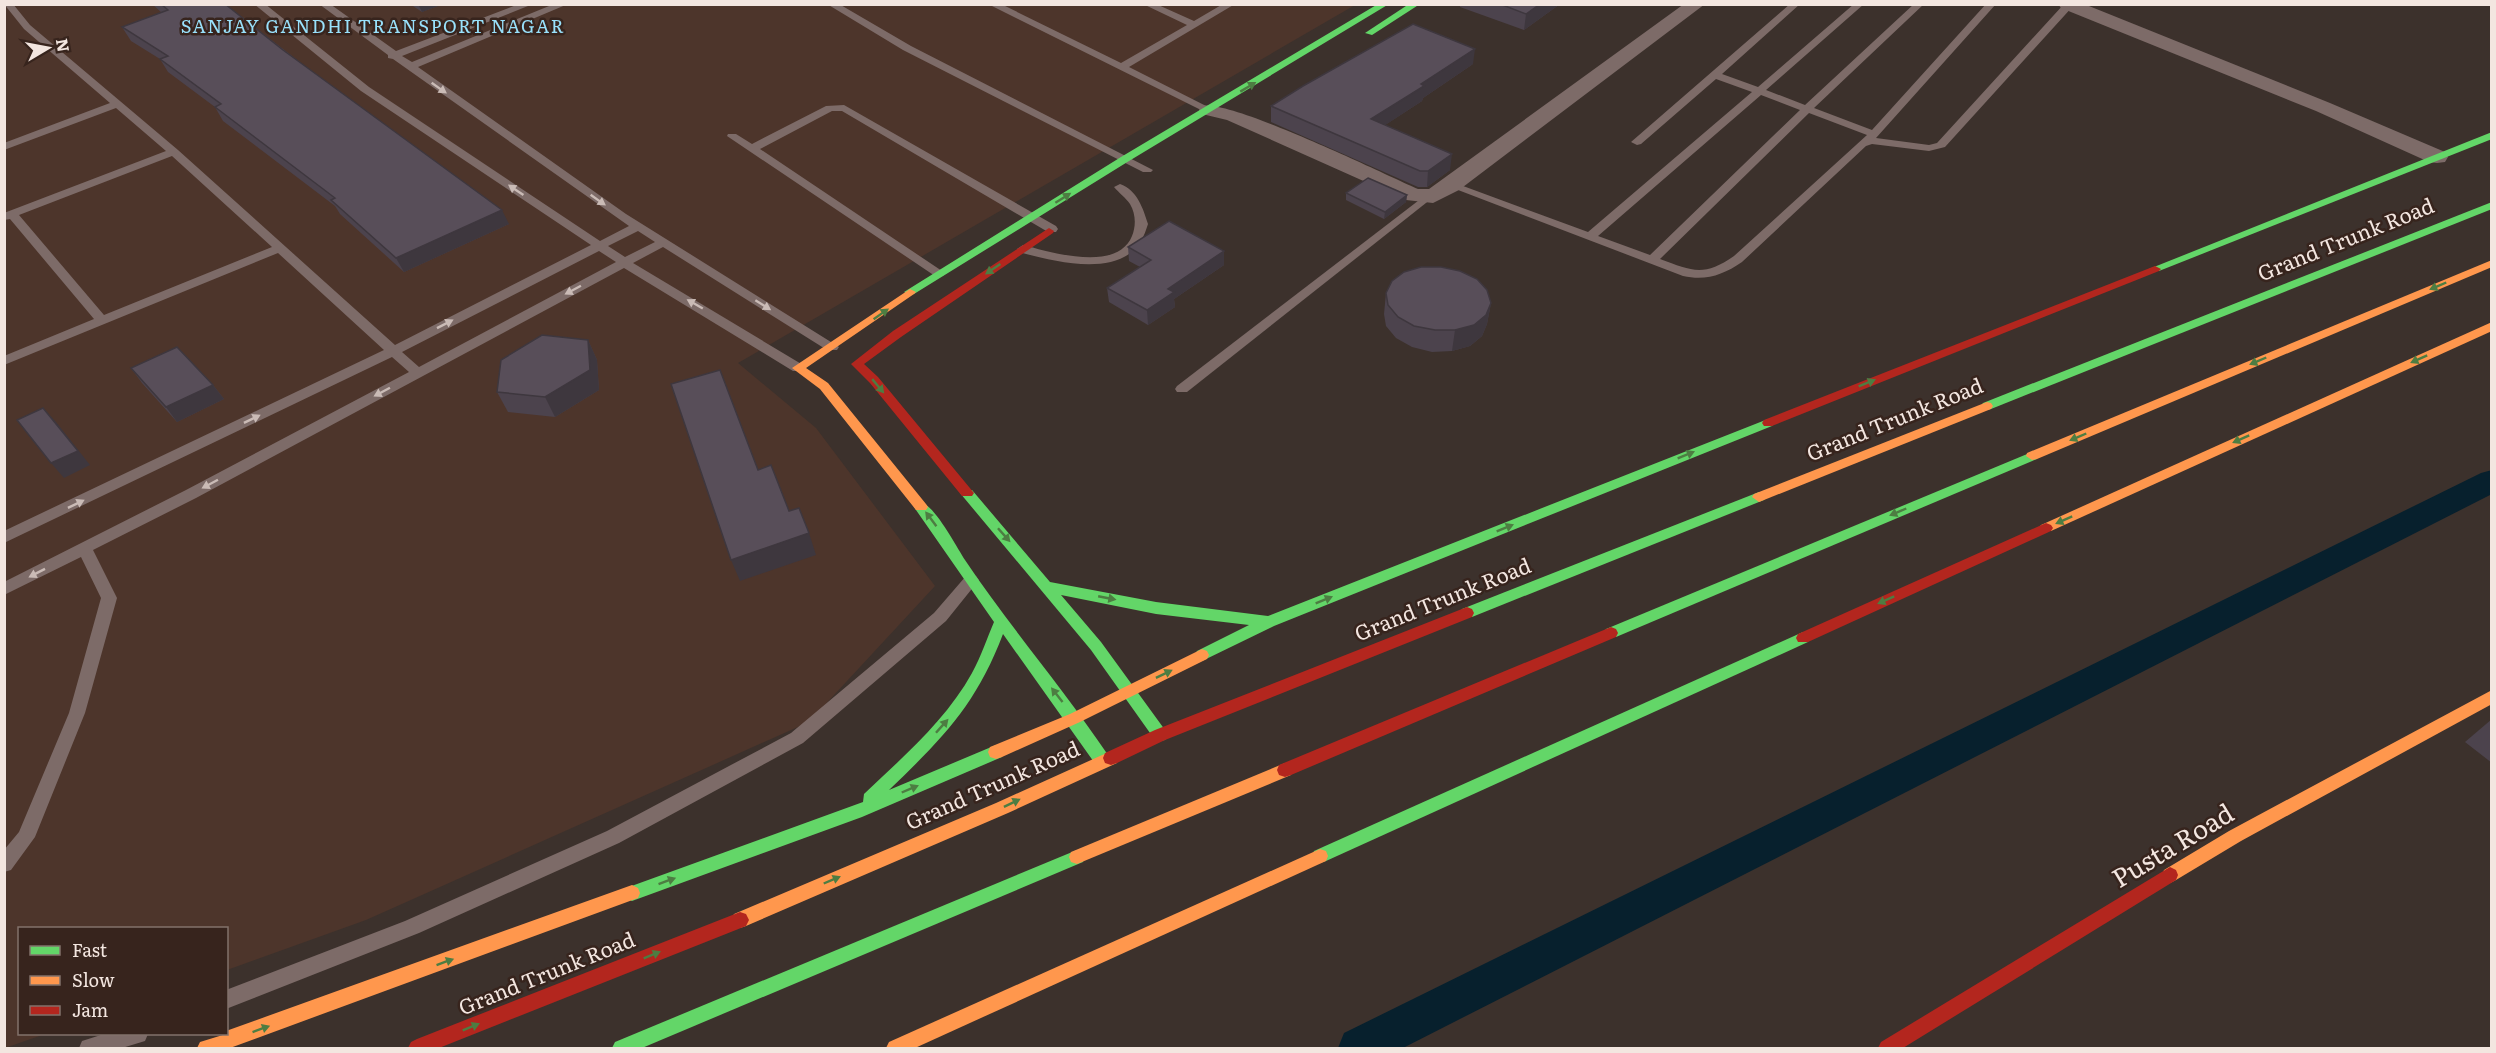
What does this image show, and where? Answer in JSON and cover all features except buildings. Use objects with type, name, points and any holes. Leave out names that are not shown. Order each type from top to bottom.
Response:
[{"type":"main road","points":[[846,358],[939,273],[1125,159],[1212,119],[1385,4]]},
{"type":"main road","points":[[1355,42],[1416,4]]},
{"type":"main road","points":[[206,1048],[856,812],[1075,718],[1269,622],[2492,135]]},
{"type":"main road","points":[[1116,189],[1152,167]]},
{"type":"main road","name":"Grand Trunk Road","points":[[417,1048],[724,927],[1002,808],[1160,735],[2492,205]]},
{"type":"main road","points":[[798,368],[846,358],[897,334],[1057,226]]},
{"type":"main road","points":[[621,1048],[2492,263]]},
{"type":"main road","points":[[895,1048],[2492,326]]},
{"type":"main road","points":[[846,358],[874,380],[978,506],[1050,587],[1131,690],[1160,735]]},
{"type":"main road","points":[[798,368],[828,383],[936,525],[971,580],[1075,718],[1102,760]]},
{"type":"main road","points":[[1050,587],[1156,608],[1269,622]]},
{"type":"main road","points":[[856,812],[925,746],[956,711],[978,677],[1001,622]]},
{"type":"main road","name":"Pusta Road","points":[[1887,1048],[2235,836],[2492,696]]},
{"type":"street","points":[[1212,119],[1240,113],[1414,195],[1427,198],[1451,185],[1696,4]]},
{"type":"street","points":[[2068,5],[2323,107],[2437,157]]},
{"type":"lane","points":[[7,4],[27,27],[174,152],[418,373]]},
{"type":"lane","points":[[258,4],[347,73],[365,90],[625,263],[723,320],[798,368]]},
{"type":"lane","points":[[323,4],[392,56],[638,226],[846,358]]},
{"type":"lane","points":[[392,56],[529,4]]},
{"type":"lane","points":[[409,67],[564,4]]},
{"type":"lane","points":[[831,4],[907,48],[1125,159],[1152,167]]},
{"type":"lane","points":[[992,4],[1122,67],[1212,119]]},
{"type":"lane","points":[[1147,4],[1194,25]]},
{"type":"lane","points":[[1122,67],[1231,4]]},
{"type":"lane","points":[[1637,142],[1796,4]]},
{"type":"lane","points":[[1590,237],[1860,4]]},
{"type":"lane","points":[[1653,259],[1806,110],[1920,4]]},
{"type":"lane","points":[[1451,185],[1699,276],[1721,272],[1870,138],[1992,4]]},
{"type":"lane","points":[[1716,75],[1870,138],[1929,148],[1941,145],[2068,5]]},
{"type":"lane","points":[[4,147],[118,104]]},
{"type":"lane","points":[[752,149],[830,108],[844,108],[1031,218],[1057,226]]},
{"type":"lane","points":[[732,136],[939,273]]},
{"type":"lane","points":[[102,321],[8,215],[174,152]]},
{"type":"lane","points":[[1023,249],[1054,259],[1086,262],[1113,257],[1135,242],[1142,224],[1136,204],[1116,189]]},
{"type":"lane","points":[[1182,389],[1427,198]]},
{"type":"lane","points":[[4,538],[393,351],[638,226]]},
{"type":"lane","points":[[4,590],[663,242]]},
{"type":"lane","points":[[4,362],[280,248]]},
{"type":"lane","points":[[4,864],[26,837],[76,713],[109,598],[85,549]]},
{"type":"lane","points":[[228,999],[412,927],[614,837],[797,738],[940,617],[971,580]]},
{"type":"lane","points":[[89,1048],[134,1035]]},
{"type":"shaded area","points":[[4,5],[1355,5],[738,363],[816,428],[935,586],[809,722],[366,920],[228,970],[228,927],[18,927],[18,1035],[42,1035],[5,1048]]},
{"type":"waterway","points":[[1359,1048],[2492,481]]},
{"type":"traffic: fast","points":[[910,292],[1125,159],[1385,4]]},
{"type":"traffic: fast","points":[[1369,33],[1416,4]]},
{"type":"traffic: fast","points":[[2155,269],[2492,135]]},
{"type":"traffic: fast","points":[[1987,406],[2492,205]]},
{"type":"traffic: fast","points":[[1202,655],[1269,622],[1768,423]]},
{"type":"traffic: fast","points":[[1611,633],[2032,456]]},
{"type":"traffic: fast","points":[[967,493],[1096,646],[1160,735]]},
{"type":"traffic: fast","points":[[1467,613],[1759,497]]},
{"type":"traffic: fast","points":[[921,507],[966,573],[1055,692],[1102,760]]},
{"type":"traffic: fast","points":[[1050,587],[1156,608],[1269,622]]},
{"type":"traffic: fast","points":[[870,799],[928,742],[955,711],[981,671],[1001,622]]},
{"type":"traffic: fast","points":[[1320,856],[1803,638]]},
{"type":"traffic: fast","points":[[632,893],[856,812],[996,752]]},
{"type":"traffic: fast","points":[[621,1048],[1077,857]]},
{"type":"traffic: slow","points":[[2032,456],[2492,263]]},
{"type":"traffic: slow","points":[[910,292],[798,368],[824,386],[921,507]]},
{"type":"traffic: slow","points":[[2046,528],[2492,326]]},
{"type":"traffic: slow","points":[[1759,497],[1987,406]]},
{"type":"traffic: slow","points":[[996,752],[1075,718],[1202,655]]},
{"type":"traffic: slow","points":[[2170,875],[2235,836],[2492,696]]},
{"type":"traffic: slow","points":[[740,920],[1002,808],[1111,758]]},
{"type":"traffic: slow","points":[[1077,857],[1285,770]]},
{"type":"traffic: slow","points":[[895,1048],[1320,856]]},
{"type":"traffic: slow","points":[[206,1048],[632,893]]},
{"type":"traffic: jam","points":[[967,493],[874,380],[857,364],[897,334],[1049,231]]},
{"type":"traffic: jam","points":[[1768,423],[2155,269]]},
{"type":"traffic: jam","points":[[1803,638],[2046,528]]},
{"type":"traffic: jam","points":[[1111,758],[1160,735],[1467,613]]},
{"type":"traffic: jam","points":[[1285,770],[1611,633]]},
{"type":"traffic: jam","points":[[1887,1048],[2170,875]]},
{"type":"traffic: jam","points":[[417,1048],[740,920]]},
{"type":"district","name":"SANJAY GANDHI TRANSPORT NAGAR","points":[[373,27]]}]
